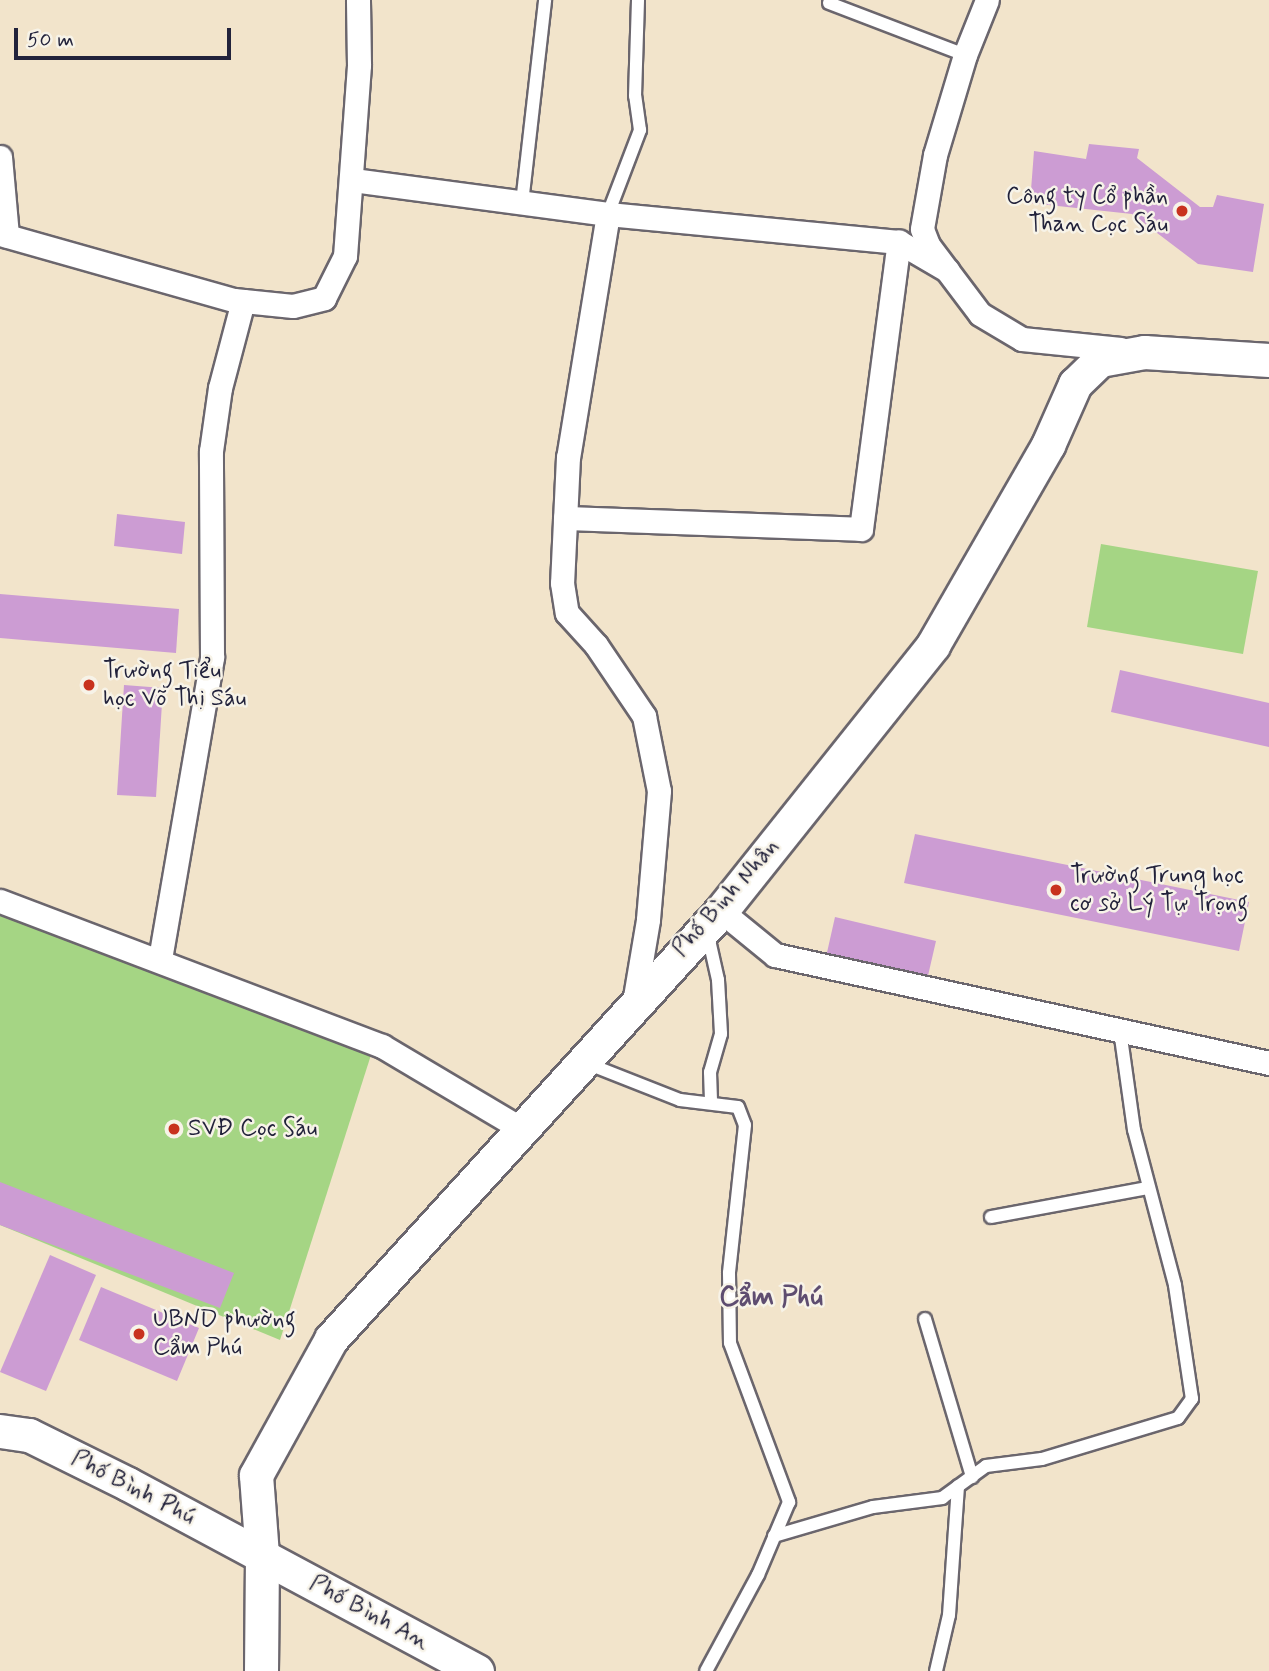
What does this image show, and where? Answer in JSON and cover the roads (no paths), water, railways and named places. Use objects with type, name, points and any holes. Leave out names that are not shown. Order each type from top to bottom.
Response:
[{"type":"street","points":[[0,157],[4,235],[243,302],[293,306],[324,298],[345,256],[353,180],[358,0]]},
{"type":"street","points":[[987,0],[965,55],[935,155],[923,216],[928,245],[980,314],[1022,339],[1144,352]]},
{"type":"street","points":[[353,180],[608,214],[899,242],[947,270]]},
{"type":"street","points":[[608,214],[568,457],[562,583],[567,613],[596,645],[644,716],[659,791],[648,920],[634,1003]]},
{"type":"street","points":[[565,518],[861,529],[899,242]]},
{"type":"street","points":[[160,959],[212,657],[211,451],[220,388],[243,302]]},
{"type":"street","name":"Phố Bình Nhân","points":[[261,1671],[262,1555],[256,1475],[331,1339],[713,917],[933,645],[1048,444],[1075,384],[1100,360],[1144,352],[1269,360]]},
{"type":"street","points":[[0,901],[160,959],[382,1046],[520,1128]]},
{"type":"street","points":[[713,917],[775,955],[1269,1063]]},
{"type":"street","name":"Phố Bình Phú","points":[[0,1431],[29,1435],[262,1555]]},
{"type":"street","name":"Phố Bình An","points":[[262,1555],[477,1671]]},
{"type":"lane","points":[[522,203],[545,0]]},
{"type":"lane","points":[[608,214],[640,130],[635,96],[638,0]]},
{"type":"lane","points":[[829,3],[965,55]]},
{"type":"lane","points":[[711,1102],[710,1072],[721,1034],[713,917]]},
{"type":"lane","points":[[774,1536],[873,1507],[942,1498],[998,1461],[1042,1459],[1178,1418],[1192,1399],[1175,1285],[1134,1130],[1120,1030]]},
{"type":"lane","points":[[582,1062],[680,1100],[738,1107],[745,1125],[729,1273],[730,1343],[789,1502],[706,1671]]},
{"type":"lane","points":[[991,1217],[1148,1188]]},
{"type":"lane","points":[[925,1319],[972,1477]]},
{"type":"lane","points":[[936,1671],[949,1615],[958,1486]]},
{"type":"place","name":"Công ty Cổ phần Than Cọc Sáu","points":[[1182,211]]},
{"type":"place","name":"Trường Tiểu học Võ Thị Sáu","points":[[89,685]]},
{"type":"place","name":"Trường Trung học cơ sở Lý Tự Trọng","points":[[1056,890]]},
{"type":"place","name":"SVĐ Cọc Sáu","points":[[174,1129]]},
{"type":"place","name":"UBND phường Cẩm Phú","points":[[139,1334]]},
{"type":"district","name":"Cẩm Phú","points":[[771,1298]]}]
